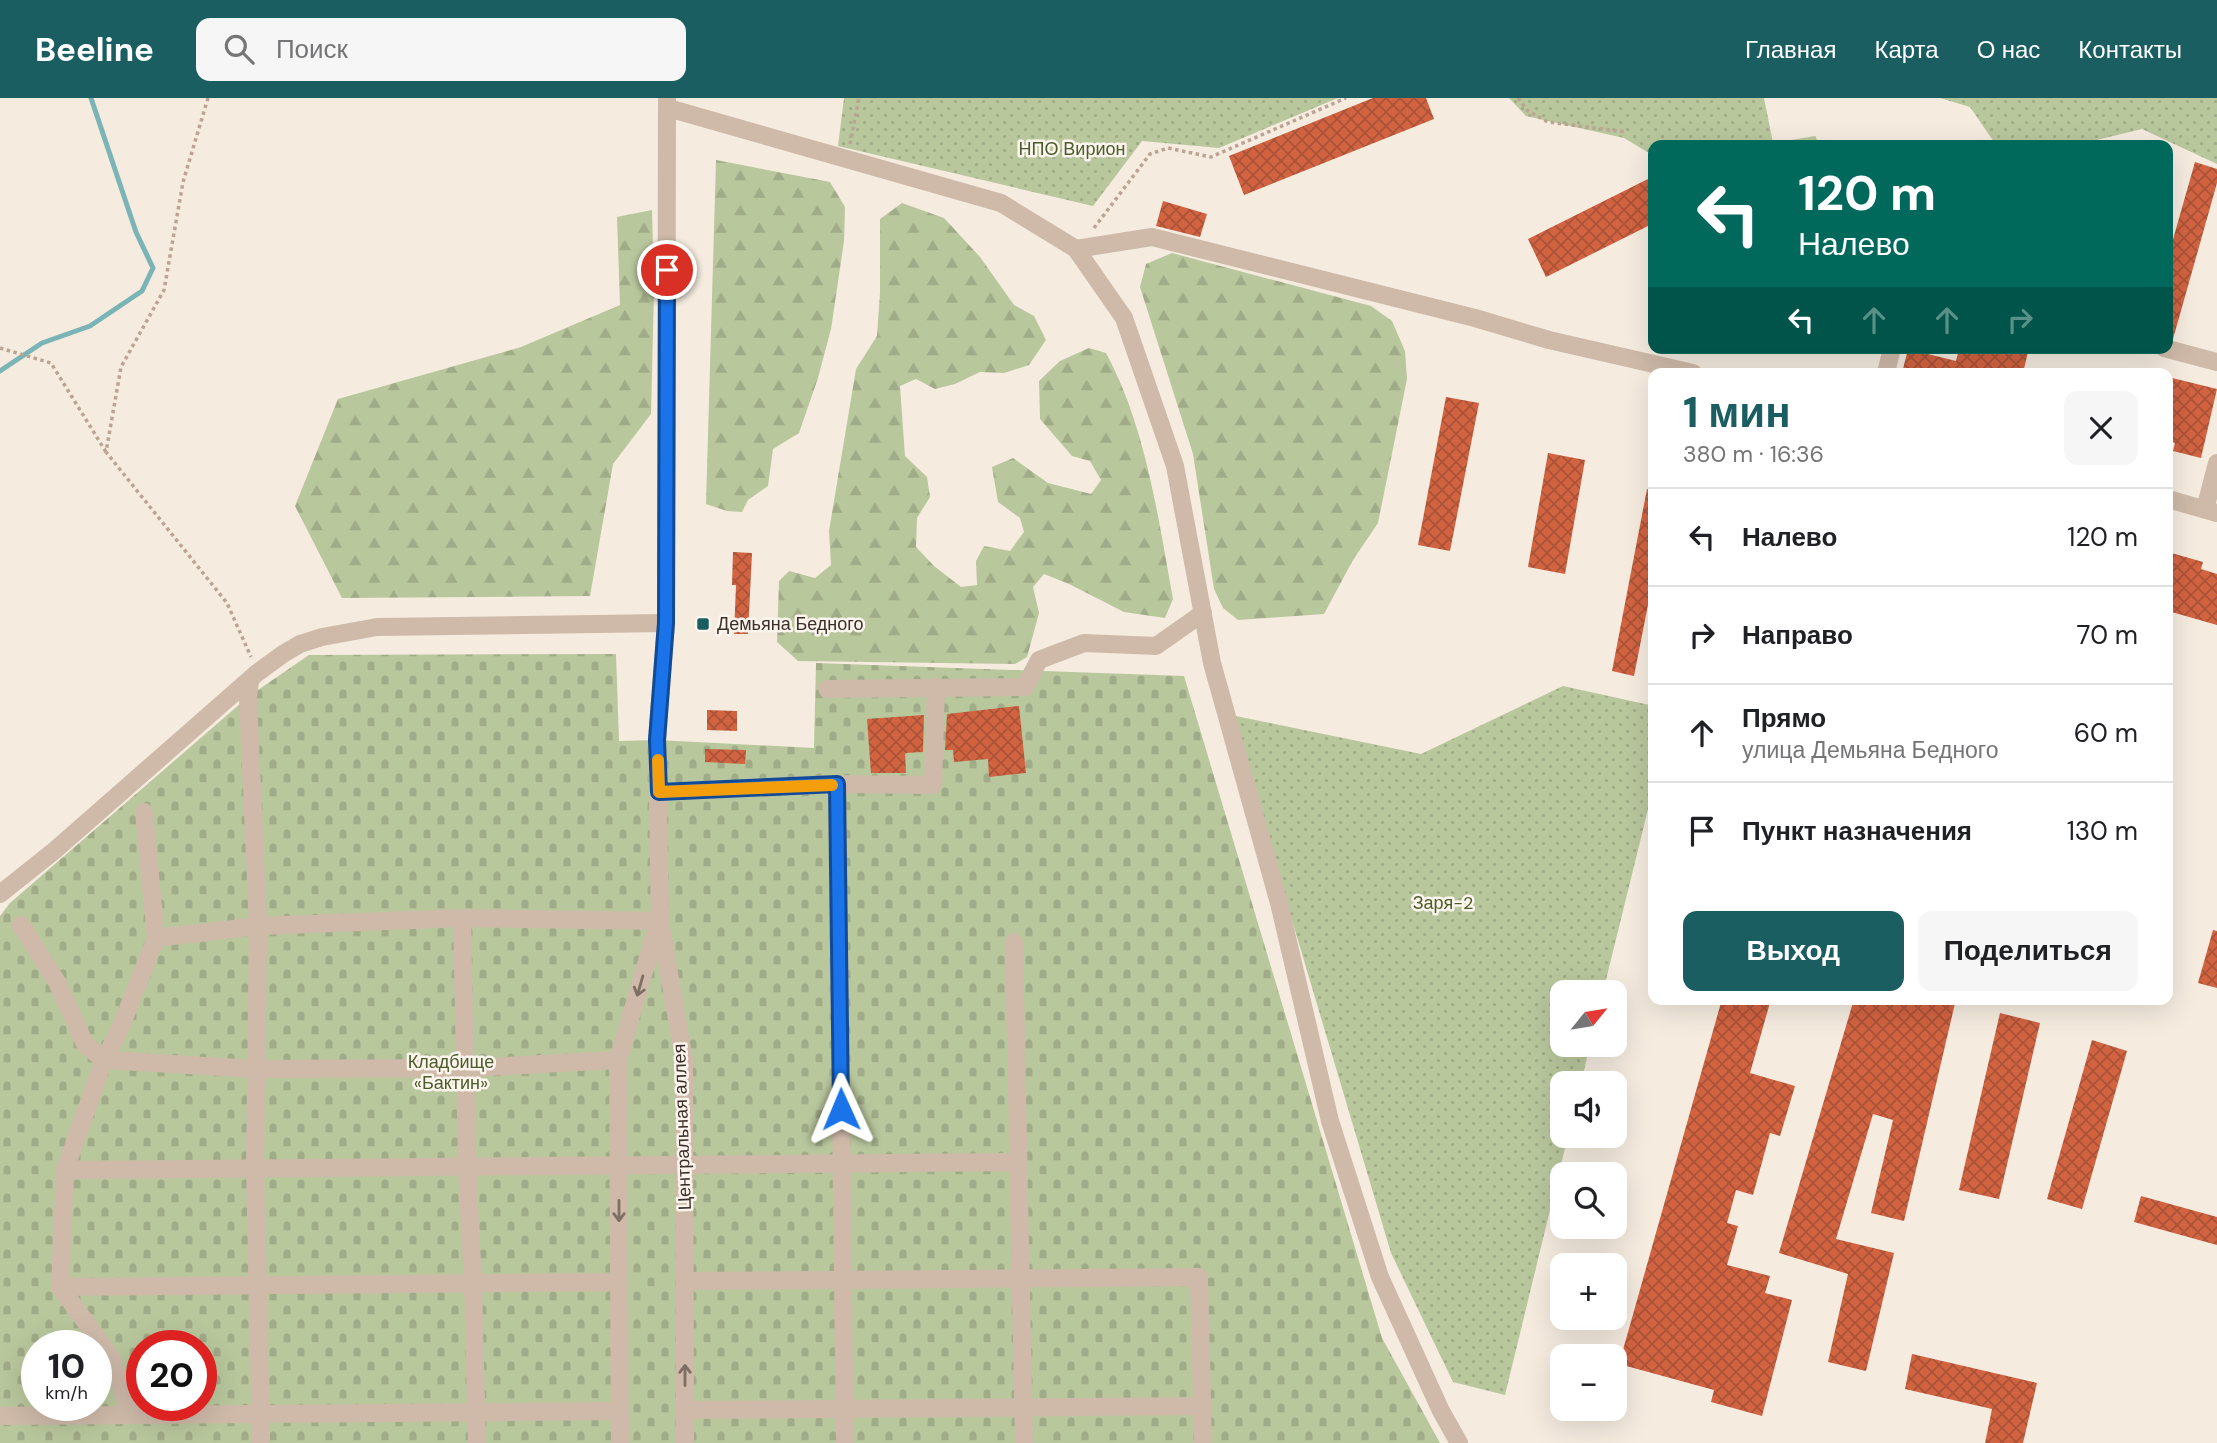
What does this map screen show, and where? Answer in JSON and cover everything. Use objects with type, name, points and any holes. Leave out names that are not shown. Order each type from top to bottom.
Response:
[{"type":"street","points":[[620,1443],[618,1060],[660,921],[657,740],[666,623],[667,103],[847,159],[1002,203],[1076,249],[1124,318],[1175,466],[1212,663],[1279,903],[1329,1121],[1380,1277],[1441,1412],[1459,1443]]},
{"type":"street","points":[[1076,249],[1152,237],[1475,318],[1549,340],[1671,368]]},
{"type":"street","points":[[2173,350],[2217,362]]},
{"type":"street","points":[[2173,500],[2211,511],[2217,463]]},
{"type":"street","points":[[827,689],[1025,687],[1039,660],[1084,643],[1156,646],[1203,613]]},
{"type":"street","points":[[0,894],[254,677],[300,644],[341,632],[377,627],[666,623]]},
{"type":"street","points":[[254,677],[248,697],[258,926],[255,1168],[261,1443]]},
{"type":"street","points":[[659,792],[837,784],[933,785],[936,687]]},
{"type":"street","points":[[837,784],[845,1443]]},
{"type":"street","points":[[126,1400],[111,1357],[60,1287],[65,1170],[104,1060],[120,1029],[156,938],[144,812]]},
{"type":"street","points":[[156,938],[258,926],[462,918],[660,921]]},
{"type":"street","points":[[462,918],[467,1167],[477,1443]]},
{"type":"street","name":"Центральная аллея","points":[[660,921],[684,1060],[685,1443]]},
{"type":"street","points":[[21,925],[57,982],[85,1044],[104,1060],[255,1069],[466,1068],[618,1060]]},
{"type":"street","points":[[1014,942],[1024,1443]]},
{"type":"street","points":[[65,1170],[1018,1162]]},
{"type":"street","points":[[685,1281],[1199,1277],[1203,1443]]},
{"type":"street","points":[[60,1287],[619,1282]]},
{"type":"street","points":[[685,1410],[1203,1406]]},
{"type":"street","points":[[217,1414],[620,1411]]},
{"type":"street","points":[[0,1416],[126,1415]]},
{"type":"path","points":[[106,452],[121,367],[164,289],[183,182],[208,98]]},
{"type":"path","points":[[847,159],[859,98]]},
{"type":"path","points":[[1076,249],[1150,154],[1168,148],[1211,157],[1346,98]]},
{"type":"path","points":[[1518,98],[1528,111],[1548,122],[1626,132]]},
{"type":"path","points":[[0,348],[51,363],[106,452],[227,603],[254,677]]},
{"type":"green space","name":"НПО Вирион","points":[[844,98],[1338,98],[1219,148],[1142,141],[1093,206],[838,146]]},
{"type":"green space","points":[[1509,98],[1764,98],[1772,140],[1648,140],[1648,152],[1624,138],[1526,116]]},
{"type":"green space","points":[[1940,98],[2217,98],[2217,164],[2173,143],[2173,140],[2166,140],[2142,129],[2097,140],[1993,140],[1970,107]]},
{"type":"green space","points":[[1815,136],[1817,140],[1791,140]]},
{"type":"green space","points":[[716,160],[830,182],[845,207],[844,241],[831,329],[818,378],[799,433],[773,449],[768,486],[748,500],[742,512],[727,511],[706,504]]},
{"type":"green space","points":[[902,203],[944,218],[980,257],[1014,305],[1034,316],[1046,340],[1029,365],[1004,373],[980,372],[955,384],[935,389],[916,379],[900,386],[905,456],[927,477],[930,497],[917,518],[916,547],[934,566],[961,587],[977,585],[976,561],[984,546],[1010,551],[1024,532],[1020,518],[998,502],[992,467],[1013,458],[1048,483],[1091,494],[1101,480],[1090,461],[1072,456],[1040,419],[1039,381],[1060,361],[1089,348],[1106,353],[1120,381],[1141,442],[1156,505],[1173,599],[1165,618],[1124,612],[1044,574],[1033,587],[1039,613],[1027,657],[1015,664],[798,661],[777,642],[779,581],[789,571],[815,578],[831,565],[829,531],[856,369],[877,336],[880,219]]},
{"type":"green space","points":[[652,210],[654,290],[651,414],[613,464],[590,596],[342,598],[295,506],[338,399],[521,347],[620,305],[617,217]]},
{"type":"green space","points":[[1172,253],[1371,306],[1392,321],[1405,351],[1407,379],[1378,523],[1353,560],[1324,614],[1238,620],[1223,608],[1214,589],[1193,454],[1140,287],[1146,264]]},
{"type":"green space","name":"Кладбище «Бактин»","points":[[616,654],[619,741],[657,740],[814,748],[816,663],[1184,676],[1382,1338],[1440,1443],[0,1443],[0,916],[10,903],[248,697],[309,655]]},
{"type":"green space","name":"Заря-2","points":[[1563,686],[1648,705],[1648,809],[1606,980],[1550,980],[1550,1057],[1587,1057],[1584,1071],[1550,1071],[1550,1148],[1565,1148],[1562,1162],[1550,1162],[1550,1210],[1505,1395],[1453,1382],[1391,1253],[1231,715],[1421,754]]},
{"type":"building","points":[[1373,98],[1426,98],[1434,119],[1244,195],[1229,156]]},
{"type":"building","points":[[2195,162],[2217,169],[2217,183],[2173,339],[2173,239]]},
{"type":"building","points":[[1648,179],[1648,226],[1546,277],[1528,239]]},
{"type":"building","points":[[1163,201],[1207,214],[1200,237],[1156,226]]},
{"type":"building","points":[[1907,354],[1928,354],[1956,361],[1958,354],[2028,354],[2024,368],[1903,368]]},
{"type":"building","points":[[2173,378],[2217,389],[2201,458],[2173,451]]},
{"type":"building","points":[[1446,397],[1479,403],[1450,551],[1418,545]]},
{"type":"building","points":[[1548,453],[1585,460],[1565,574],[1528,567]]},
{"type":"building","points":[[1648,489],[1648,605],[1634,676],[1612,671]]},
{"type":"building","points":[[733,552],[752,553],[748,634],[734,634],[736,585],[732,585]]},
{"type":"building","points":[[2173,553],[2203,562],[2201,569],[2217,574],[2217,625],[2173,612]]},
{"type":"building","points":[[1019,706],[1026,773],[989,777],[988,759],[954,762],[953,750],[945,750],[947,714]]},
{"type":"building","points":[[707,710],[737,711],[737,731],[707,730]]},
{"type":"building","points":[[924,715],[923,752],[905,753],[906,773],[871,773],[867,719]]},
{"type":"building","points":[[705,749],[746,750],[745,764],[705,762]]},
{"type":"building","points":[[2213,930],[2217,931],[2217,988],[2198,983]]},
{"type":"building","points":[[1720,1005],[1769,1005],[1750,1073],[1795,1086],[1780,1136],[1770,1133],[1753,1195],[1736,1190],[1727,1223],[1738,1226],[1727,1265],[1770,1276],[1765,1293],[1792,1300],[1762,1416],[1711,1402],[1714,1390],[1627,1366],[1627,1344],[1625,1344]]},
{"type":"building","points":[[1852,1005],[1955,1005],[1904,1221],[1871,1213],[1893,1120],[1873,1114],[1836,1239],[1894,1253],[1866,1371],[1828,1362],[1848,1274],[1779,1253]]},
{"type":"building","points":[[2000,1013],[2040,1023],[1999,1199],[1959,1190]]},
{"type":"building","points":[[2092,1040],[2127,1051],[2082,1209],[2047,1199]]},
{"type":"building","points":[[2141,1196],[2217,1217],[2217,1245],[2134,1222]]},
{"type":"building","points":[[1912,1354],[2037,1383],[2023,1443],[1985,1443],[1992,1409],[1905,1389]]},
{"type":"waterway","points":[[0,371],[42,343],[90,326],[142,291],[153,268],[136,232],[91,98]]},
{"type":"slow traffic","points":[[658,760],[659,792],[832,785]]},
{"type":"place","name":"Демьяна Бедного","points":[[703,624]]},
{"type":"route","points":[[667,270],[666,623],[657,740],[659,792],[837,784],[841,1109]]}]
